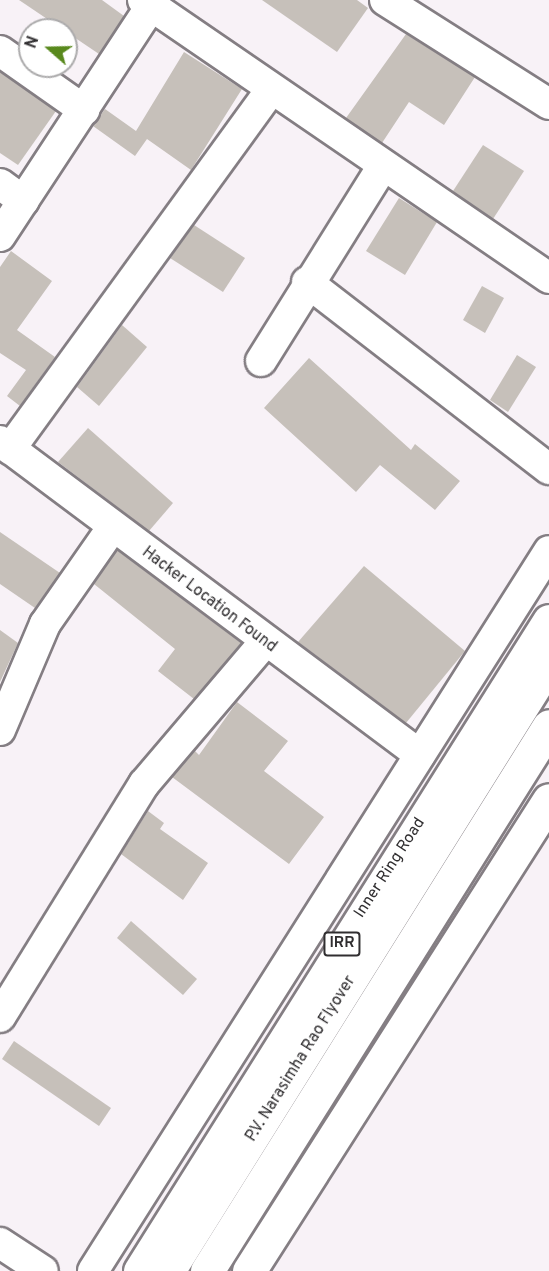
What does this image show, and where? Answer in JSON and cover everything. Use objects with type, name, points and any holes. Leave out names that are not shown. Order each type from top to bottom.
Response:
[{"type":"main road","name":"Inner Ring Road","points":[[140,1271],[549,621]]},
{"type":"main road","name":"P.V. Narasimha Rao Flyover","points":[[168,1271],[549,663]]},
{"type":"main road","name":"P.V. Narasimha Rao Flyover","points":[[207,1271],[549,726]]},
{"type":"main road","points":[[249,1271],[549,800]]},
{"type":"street","points":[[385,0],[549,104]]},
{"type":"street","points":[[0,236],[12,193],[84,110],[150,2],[270,91],[549,278]]},
{"type":"street","points":[[0,51],[84,110]]},
{"type":"street","points":[[5,445],[270,91]]},
{"type":"street","points":[[261,361],[307,282],[383,166]]},
{"type":"street","points":[[307,282],[549,469]]},
{"type":"street","name":"Hacker Location Found","points":[[5,445],[112,528],[420,755]]},
{"type":"street","points":[[0,729],[45,624],[112,528]]},
{"type":"street","points":[[93,1271],[549,551]]},
{"type":"street","points":[[0,1017],[144,784],[265,642]]},
{"type":"street","points":[[0,1243],[43,1271]]},
{"type":"building","points":[[19,0],[102,0],[124,16],[99,54],[78,40],[78,18],[46,18]]},
{"type":"building","points":[[262,0],[357,0],[368,8],[337,52]]},
{"type":"building","points":[[406,34],[475,77],[444,125],[409,102],[382,143],[346,118]]},
{"type":"building","points":[[184,52],[242,89],[191,170],[147,139],[135,156],[93,126],[105,109],[136,131]]},
{"type":"building","points":[[0,72],[56,111],[18,165],[0,153]]},
{"type":"building","points":[[483,145],[524,171],[493,219],[453,191]]},
{"type":"building","points":[[399,198],[437,222],[405,275],[366,251]]},
{"type":"building","points":[[194,225],[245,258],[223,292],[170,258]]},
{"type":"building","points":[[11,251],[52,281],[17,330],[55,357],[20,406],[7,396],[26,370],[0,353],[0,267]]},
{"type":"building","points":[[482,286],[504,298],[485,333],[463,320]]},
{"type":"building","points":[[122,325],[147,347],[99,406],[77,387]]},
{"type":"building","points":[[517,355],[536,367],[508,412],[490,400]]},
{"type":"building","points":[[309,358],[411,450],[415,444],[460,481],[435,510],[380,465],[356,492],[264,408]]},
{"type":"building","points":[[88,428],[173,503],[149,531],[58,462]]},
{"type":"building","points":[[0,532],[60,573],[35,608],[0,584]]},
{"type":"building","points":[[117,550],[241,643],[194,699],[158,671],[175,649],[94,584]]},
{"type":"building","points":[[364,566],[465,651],[406,723],[298,642]]},
{"type":"building","points":[[0,630],[18,643],[0,682]]},
{"type":"building","points":[[237,702],[288,741],[264,771],[324,817],[289,864],[172,777],[195,751],[199,755]]},
{"type":"building","points":[[148,811],[164,823],[160,829],[208,863],[183,900],[121,854]]},
{"type":"building","points":[[131,921],[197,979],[183,995],[117,938]]},
{"type":"building","points":[[14,1041],[111,1108],[99,1126],[2,1059]]}]
